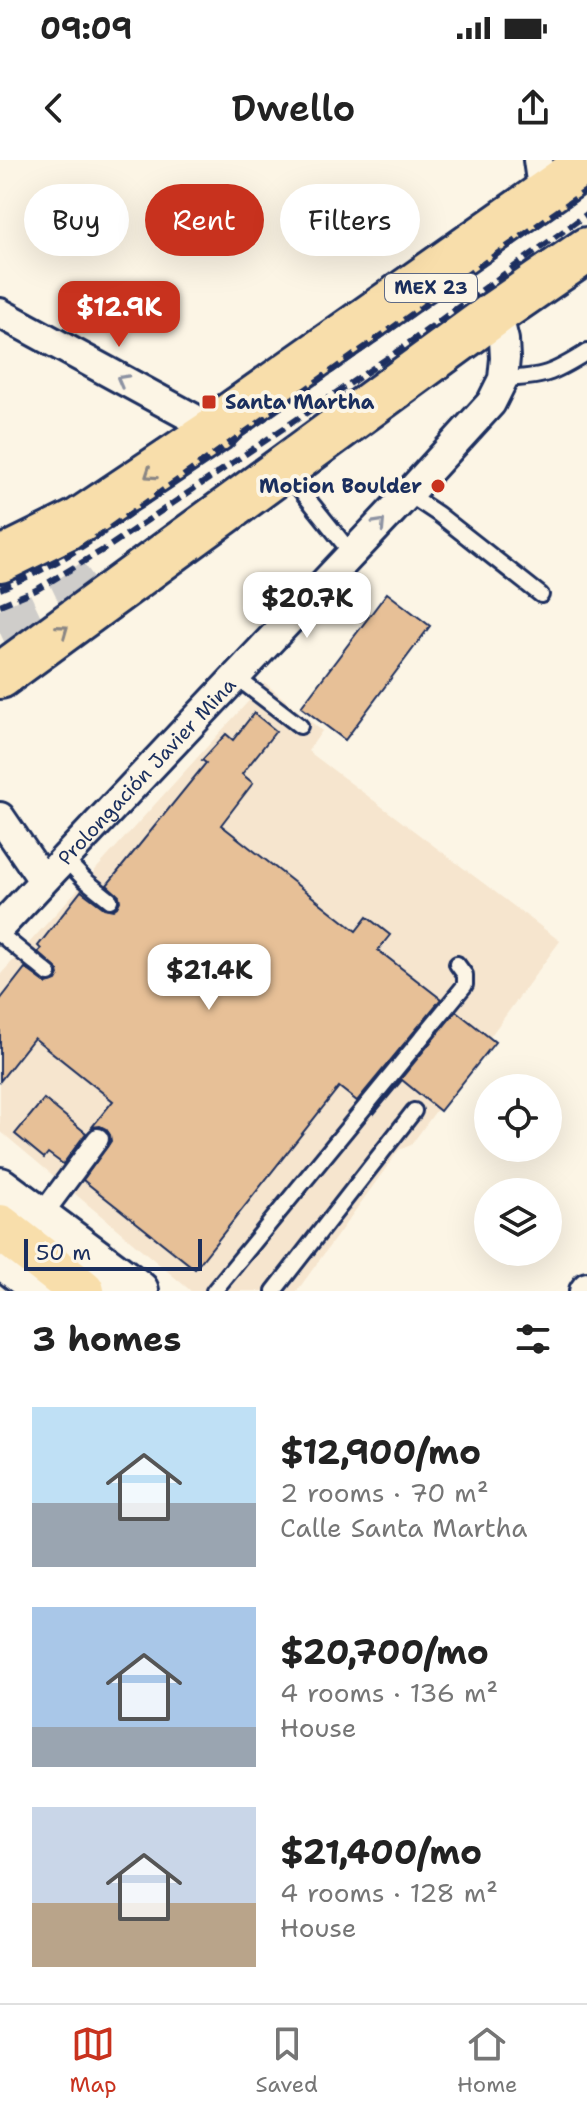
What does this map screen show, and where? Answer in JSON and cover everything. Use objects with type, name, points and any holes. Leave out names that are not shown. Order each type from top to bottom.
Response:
[{"type":"main road","points":[[0,560],[79,521],[221,424],[541,177],[587,164]]},
{"type":"main road","name":"MEX 23","points":[[280,446],[587,175]]},
{"type":"main road","name":"MEX 23","points":[[280,446],[587,231]]},
{"type":"main road","points":[[0,676],[280,446],[497,312],[587,250]]},
{"type":"main road","points":[[221,424],[232,455],[247,474],[280,446]]},
{"type":"main road","points":[[0,1188],[20,1222],[82,1291]]},
{"type":"main road","points":[[20,1222],[138,1291]]},
{"type":"street","points":[[497,312],[504,340],[503,379]]},
{"type":"street","points":[[0,313],[221,424]]},
{"type":"street","name":"Prolongación Javier Mina","points":[[0,927],[408,494],[491,403],[503,379]]},
{"type":"street","points":[[0,817],[43,880]]},
{"type":"street","points":[[20,1222],[98,1139]]},
{"type":"lane","points":[[503,379],[536,377],[556,371],[587,352]]},
{"type":"lane","points":[[280,446],[352,554]]},
{"type":"lane","points":[[408,494],[541,595]]},
{"type":"lane","points":[[236,677],[300,726]]},
{"type":"lane","points":[[64,858],[110,900]]},
{"type":"lane","points":[[0,934],[49,974]]},
{"type":"lane","points":[[214,1291],[465,985],[465,975],[457,964]]},
{"type":"lane","points":[[274,1291],[414,1111]]},
{"type":"shaded area","points":[[265,683],[322,731],[308,751],[560,941],[411,1145],[399,1150],[297,1291],[191,1291],[0,1131],[0,975]]},
{"type":"building","points":[[387,593],[430,626],[345,740],[301,707]]},
{"type":"building","points":[[254,713],[276,731],[242,774],[253,783],[221,825],[356,931],[367,917],[390,935],[378,950],[441,999],[357,1101],[339,1087],[195,1269],[83,1180],[111,1141],[106,1129],[92,1127],[113,1101],[34,1038],[0,1081],[0,1000],[25,968],[47,984],[56,981],[58,970],[38,952],[41,949],[38,946],[81,891],[104,908],[113,910],[117,907],[119,896],[107,885],[206,763],[202,760],[226,734],[233,740]]},
{"type":"building","points":[[456,1011],[495,1042],[440,1111],[402,1080],[374,1114],[373,1113]]},
{"type":"building","points":[[44,1099],[86,1133],[63,1164],[48,1153],[44,1158],[15,1134]]},
{"type":"tunnel","points":[[0,633],[63,603],[108,570]]},
{"type":"railway","points":[[0,589],[50,566],[97,537],[587,190]]},
{"type":"railway","points":[[0,605],[36,590],[108,547],[395,353],[587,214]]},
{"type":"place","name":"Santa Martha","points":[[209,402]]},
{"type":"place","name":"Motion Boulder","points":[[438,486]]}]
